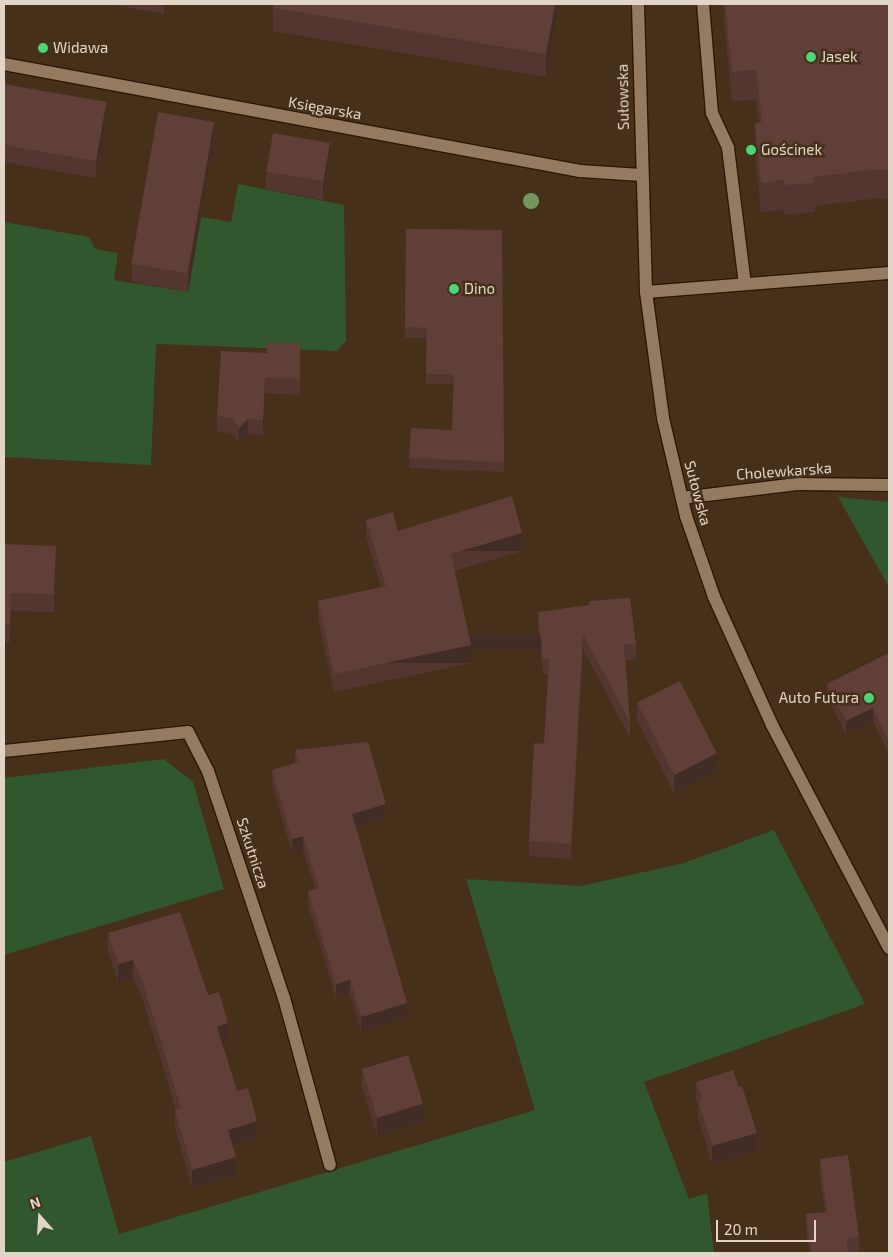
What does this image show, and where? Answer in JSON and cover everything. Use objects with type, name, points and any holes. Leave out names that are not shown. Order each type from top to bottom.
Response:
[{"type":"street","name":"Sułowska","points":[[638,4],[641,175],[646,292],[663,418],[682,498],[714,597],[737,649],[772,725],[889,948]]},
{"type":"street","points":[[703,4],[712,113],[728,148],[745,284]]},
{"type":"street","name":"Księgarska","points":[[4,64],[580,171],[641,175]]},
{"type":"street","points":[[646,292],[889,273]]},
{"type":"street","name":"Cholewkarska","points":[[682,498],[796,484],[889,485]]},
{"type":"street","name":"Szkutnicza","points":[[4,751],[188,732],[208,771],[284,998],[330,1165]]},
{"type":"green space","points":[[238,184],[344,205],[346,341],[337,351],[156,344],[151,465],[4,457],[4,222],[89,237],[95,249],[118,253],[114,280],[188,292],[201,217],[231,222]]},
{"type":"green space","points":[[838,497],[889,502],[889,587]]},
{"type":"green space","points":[[164,759],[193,782],[224,889],[4,955],[4,778]]},
{"type":"green space","points":[[774,830],[865,1004],[644,1082],[689,1199],[707,1193],[714,1253],[4,1253],[4,1162],[91,1136],[119,1234],[535,1110],[466,879],[581,886],[684,863]]},
{"type":"building","points":[[274,4],[555,4],[546,54],[273,8]]},
{"type":"building","points":[[725,4],[889,4],[889,170],[880,169],[814,177],[815,183],[784,185],[784,180],[761,183],[755,123],[762,122],[756,70],[732,72]]},
{"type":"building","points":[[4,84],[106,102],[96,161],[4,145]]},
{"type":"building","points":[[158,112],[214,122],[187,274],[131,264]]},
{"type":"building","points":[[273,133],[330,143],[323,181],[266,171]]},
{"type":"building","name":"Dino","points":[[406,229],[502,230],[504,462],[409,458],[411,428],[452,430],[454,374],[426,374],[427,328],[405,327]]},
{"type":"building","points":[[267,343],[300,343],[300,379],[265,378],[263,420],[248,419],[239,428],[232,418],[217,416],[221,351],[267,353]]},
{"type":"building","points":[[512,496],[522,533],[451,554],[471,645],[334,674],[318,601],[386,586],[366,520],[393,512],[398,531]]},
{"type":"building","points":[[4,544],[56,546],[54,594],[11,593],[10,624],[4,624]]},
{"type":"building","points":[[630,598],[636,644],[624,645],[630,722],[583,634],[571,844],[529,841],[534,743],[544,744],[549,659],[543,659],[538,612],[589,605],[589,601]]},
{"type":"building","points":[[889,653],[889,742],[873,708],[846,721],[827,684]]},
{"type":"building","points":[[680,681],[717,753],[674,775],[637,703]]},
{"type":"building","points":[[368,742],[386,804],[352,814],[407,1003],[361,1017],[350,980],[336,984],[308,891],[319,888],[303,836],[292,839],[272,770],[299,762],[295,750]]},
{"type":"building","points":[[180,912],[208,995],[219,992],[228,1023],[217,1027],[237,1091],[248,1088],[257,1121],[228,1130],[236,1157],[192,1170],[175,1110],[181,1108],[142,979],[133,960],[118,964],[108,933]]},
{"type":"building","points":[[408,1055],[423,1104],[377,1118],[362,1069]]},
{"type":"building","points":[[733,1070],[739,1087],[742,1086],[757,1133],[712,1146],[698,1100],[702,1099],[696,1082]]},
{"type":"building","points":[[848,1155],[859,1237],[846,1239],[848,1251],[812,1253],[806,1214],[827,1212],[820,1159]]},
{"type":"place","name":"Widawa","points":[[43,48]]},
{"type":"place","name":"Jasek","points":[[811,57]]},
{"type":"place","name":"Gościnek","points":[[751,150]]},
{"type":"place","name":"Dino","points":[[454,289]]},
{"type":"place","name":"Auto Futura","points":[[869,698]]}]
